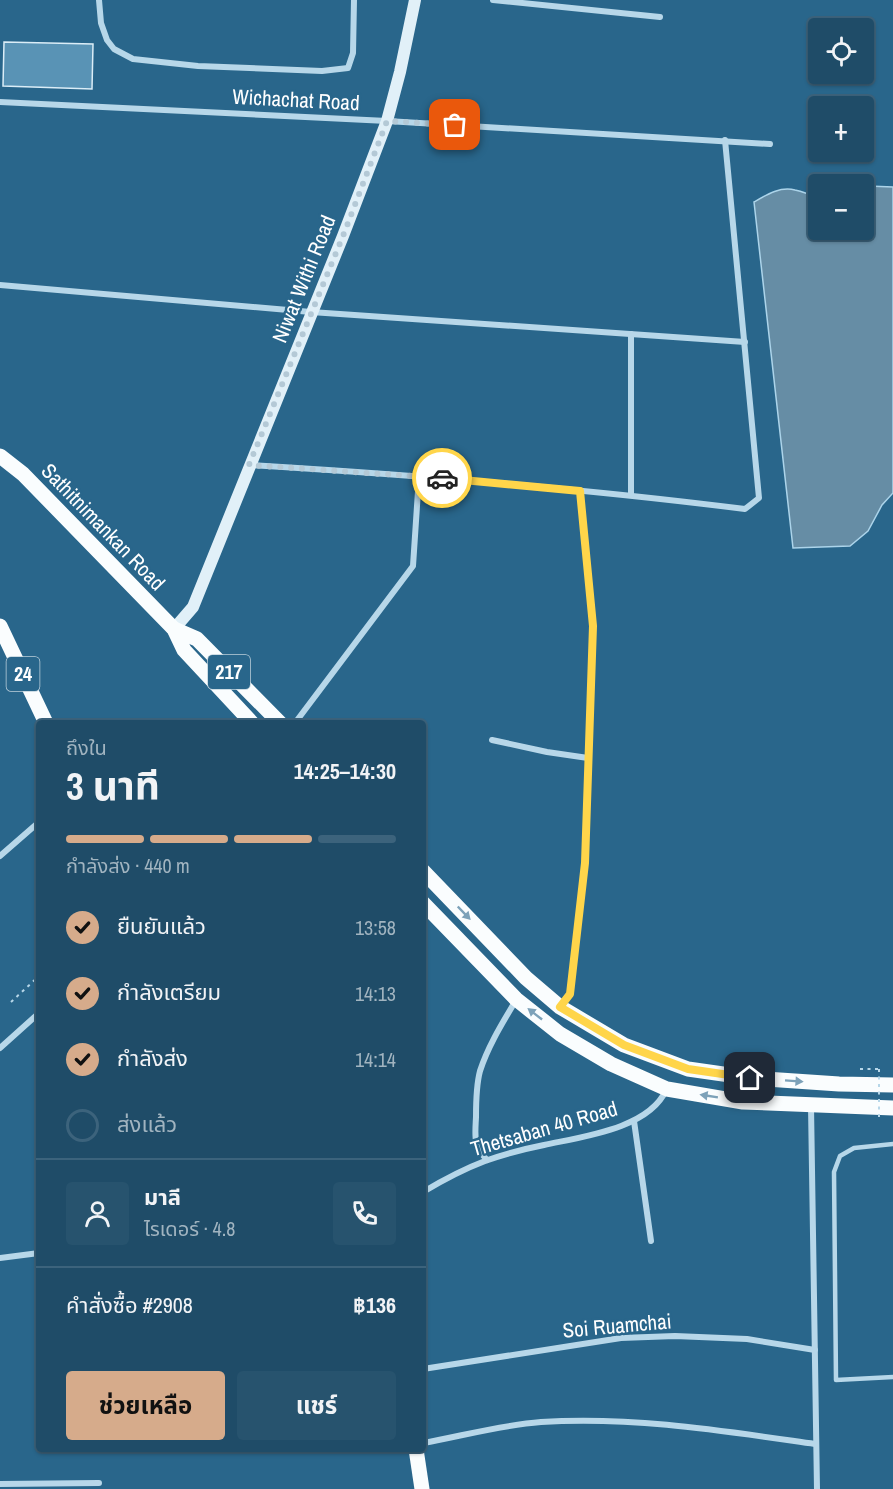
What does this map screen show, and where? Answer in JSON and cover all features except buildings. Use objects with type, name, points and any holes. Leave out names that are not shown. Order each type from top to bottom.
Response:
[{"type":"main road","name":"Niwat Withi Road","points":[[174,629],[193,607],[343,236],[387,121],[415,0]]},
{"type":"main road","name":"Sathitnimankan Road","points":[[0,456],[23,474],[174,629],[184,650],[249,720]]},
{"type":"main road","name":"24","points":[[0,626],[45,720]]},
{"type":"main road","name":"Sathitnimankan Road","points":[[174,629],[197,639],[277,720]]},
{"type":"main road","points":[[426,874],[526,978],[560,1007],[624,1045],[688,1069],[750,1078],[839,1084],[893,1084]]},
{"type":"main road","points":[[426,906],[516,999],[560,1034],[611,1064],[667,1089],[743,1102],[893,1108]]},
{"type":"main road","points":[[416,1452],[422,1489]]},
{"type":"street","points":[[99,0],[101,23],[107,40],[114,49],[133,58],[198,66],[322,71],[348,68],[353,53],[354,0]]},
{"type":"street","points":[[494,0],[660,17]]},
{"type":"street","name":"Wichachat Road","points":[[0,102],[387,121],[770,144]]},
{"type":"street","points":[[249,465],[419,476],[630,494],[745,509],[759,498],[725,140]]},
{"type":"street","points":[[0,285],[311,312],[745,342]]},
{"type":"street","points":[[630,494],[631,334]]},
{"type":"street","points":[[297,720],[413,566],[419,476]]},
{"type":"street","points":[[560,1007],[570,994],[585,863],[593,626],[580,491]]},
{"type":"street","points":[[492,740],[588,758]]},
{"type":"street","points":[[0,856],[36,825]]},
{"type":"street","points":[[487,1160],[478,1150],[475,1139],[480,1072],[516,999]]},
{"type":"street","points":[[0,1048],[36,1016]]},
{"type":"street","name":"Thetsaban 40 Road","points":[[426,1190],[487,1160],[541,1145],[601,1134],[634,1121],[662,1099],[667,1089]]},
{"type":"street","points":[[810,1106],[817,1489]]},
{"type":"street","points":[[634,1121],[651,1241]]},
{"type":"street","points":[[0,1258],[36,1252]]},
{"type":"street","name":"Soi Ruamchai","points":[[426,1369],[621,1338],[675,1336],[747,1339],[815,1350]]},
{"type":"street","points":[[426,1442],[538,1423],[597,1420],[710,1430],[815,1444]]},
{"type":"street","points":[[0,1484],[99,1483]]},
{"type":"lane","points":[[893,1144],[854,1148],[840,1156],[834,1172],[836,1380],[893,1377]]},
{"type":"path","points":[[11,1002],[36,979]]},
{"type":"path","points":[[856,1069],[879,1069],[879,1119]]},
{"type":"water","points":[[874,186],[893,187],[893,493],[882,505],[868,531],[850,546],[793,548],[754,202],[779,190],[808,194],[808,240],[874,240]]},
{"type":"way so far","points":[[442,478],[249,465],[343,236],[387,121],[455,125]]},
{"type":"route","points":[[442,478],[580,491],[593,626],[585,863],[570,994],[560,1007],[624,1045],[688,1069],[750,1078]]}]
